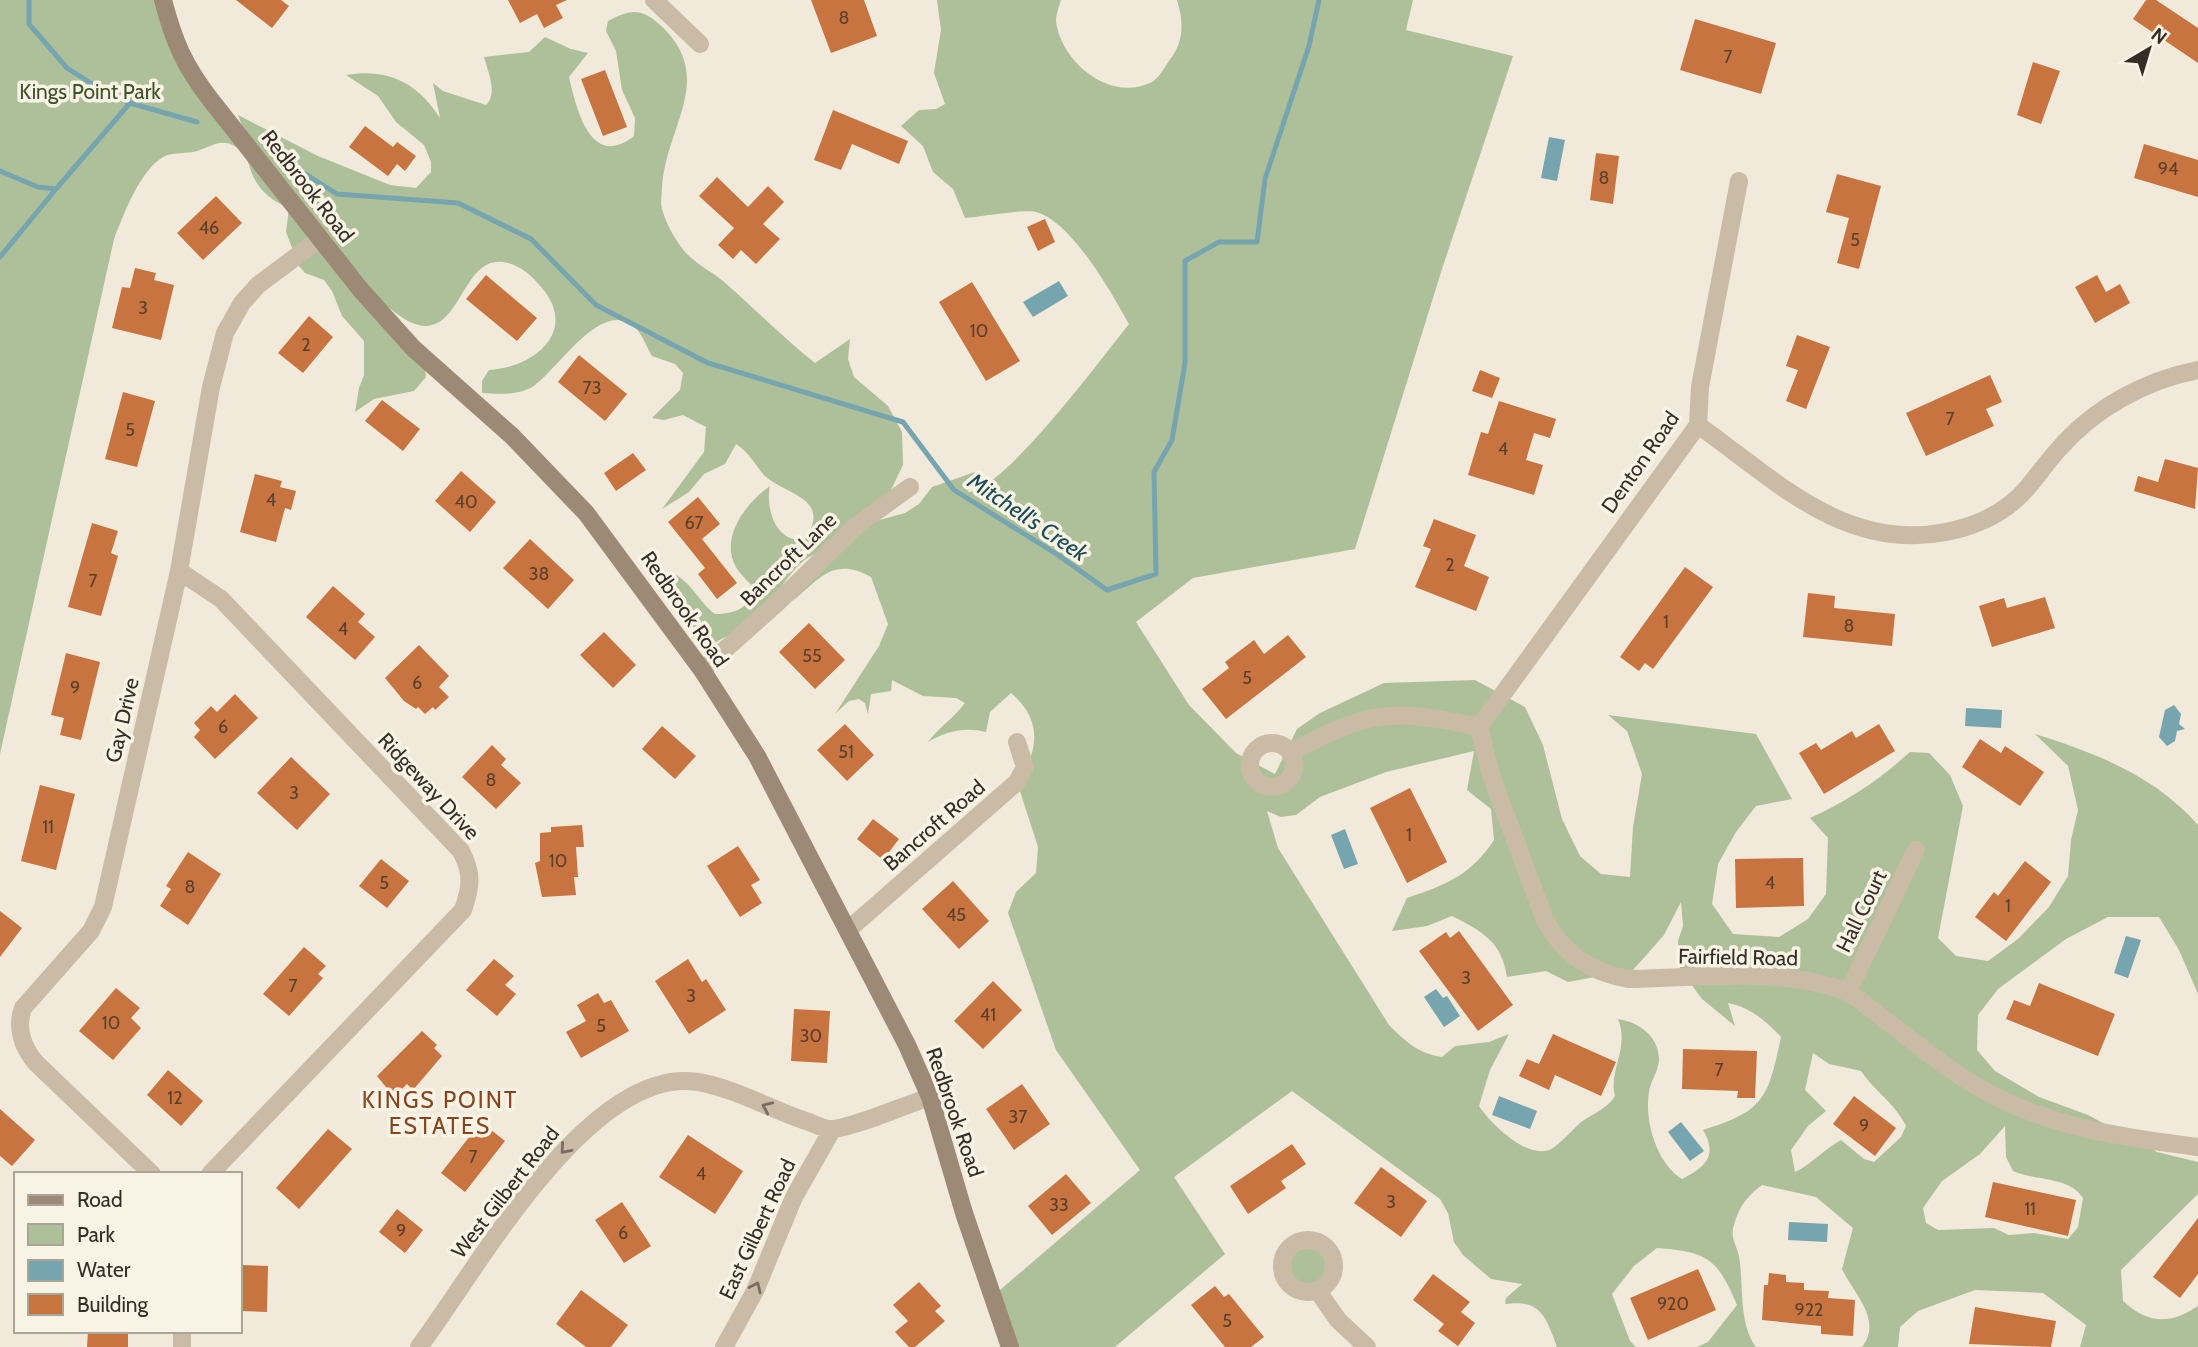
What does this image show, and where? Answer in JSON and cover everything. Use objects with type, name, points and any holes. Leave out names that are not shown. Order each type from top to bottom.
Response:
[{"type":"main road","name":"Redbrook Road","points":[[163,0],[174,42],[186,68],[360,289],[413,348],[512,436],[586,513],[702,670],[757,757],[907,1045],[930,1097],[964,1213],[1010,1347]]},
{"type":"street","points":[[654,0],[700,44]]},
{"type":"street","name":"Denton Road","points":[[1479,727],[1698,425],[1700,387],[1739,181]]},
{"type":"street","name":"Gay Drive","points":[[150,1172],[36,1063],[26,1051],[18,1021],[23,1007],[91,931],[103,907],[179,571],[211,387],[225,333],[242,303],[258,285],[321,238]]},
{"type":"street","points":[[1698,425],[1837,521],[1889,536],[1921,537],[1964,528],[1990,517],[2026,489],[2058,449],[2102,411],[2143,387],[2172,375],[2198,370]]},
{"type":"street","name":"Bancroft Lane","points":[[702,670],[778,603],[856,526],[910,487]]},
{"type":"street","name":"Ridgeway Drive","points":[[179,571],[221,599],[461,851],[469,867],[472,886],[463,910],[213,1172]]},
{"type":"street","points":[[1290,753],[1350,723],[1379,715],[1419,714],[1479,727]]},
{"type":"street","name":"Fairfield Road","points":[[1479,727],[1492,775],[1545,920],[1553,936],[1577,960],[1605,975],[1628,979],[1779,978],[1815,982],[1848,992],[1964,1079],[2008,1105],[2066,1125],[2117,1136],[2198,1147]]},
{"type":"street","name":"Bancroft Road","points":[[848,930],[1017,782],[1025,767],[1017,742]]},
{"type":"street","name":"Hall Court","points":[[1848,992],[1916,850]]},
{"type":"street","name":"West Gilbert Road","points":[[419,1347],[505,1224],[578,1135],[637,1095],[664,1085],[698,1082],[737,1093],[832,1130]]},
{"type":"street","points":[[832,1130],[930,1097]]},
{"type":"street","name":"East Gilbert Road","points":[[724,1347],[755,1291],[794,1197],[832,1130]]},
{"type":"street","points":[[1317,1290],[1339,1321],[1367,1347]]},
{"type":"green space","name":"Kings Point Park","points":[[0,0],[163,0],[174,42],[244,131],[238,115],[318,156],[390,185],[416,188],[431,172],[431,162],[424,145],[396,122],[378,96],[346,75],[375,74],[400,80],[421,95],[440,118],[433,83],[443,91],[486,105],[490,100],[492,88],[484,57],[529,52],[545,37],[571,49],[588,53],[569,77],[576,104],[588,131],[596,141],[606,146],[619,145],[634,136],[635,118],[622,90],[616,51],[606,31],[608,21],[634,12],[646,15],[659,24],[676,44],[685,63],[687,83],[665,164],[661,206],[666,221],[688,255],[723,281],[815,363],[850,339],[848,359],[854,377],[888,406],[902,432],[903,465],[876,521],[905,513],[919,504],[932,487],[975,472],[968,492],[984,486],[1028,447],[1129,324],[1089,260],[1063,229],[1049,218],[1030,211],[965,218],[953,189],[933,172],[923,146],[901,126],[919,110],[936,109],[945,104],[934,73],[941,30],[937,0],[1061,0],[1056,21],[1060,37],[1078,64],[1105,83],[1136,87],[1152,82],[1178,47],[1181,17],[1177,0],[1413,0],[1406,30],[1513,56],[1442,269],[1355,549],[1193,578],[1136,622],[1189,705],[1236,753],[1275,774],[1297,729],[1320,713],[1384,683],[1475,680],[1525,707],[1543,745],[1562,819],[1580,856],[1601,874],[1630,877],[1633,827],[1642,774],[1627,731],[1608,715],[1756,734],[1792,799],[1756,806],[1736,832],[1718,864],[1712,904],[1733,934],[1779,937],[1808,919],[1826,894],[1828,838],[1810,818],[1863,789],[1910,752],[1929,753],[1950,775],[1963,806],[1938,938],[1956,956],[1988,961],[2018,939],[2049,907],[2068,876],[2071,840],[2078,810],[2068,766],[2035,734],[2102,758],[2144,780],[2181,808],[2198,825],[2198,994],[2179,950],[2159,917],[2108,917],[2066,939],[1998,989],[1978,1015],[1977,1050],[1995,1071],[2039,1097],[2088,1115],[2157,1152],[2198,1162],[2198,1194],[2121,1270],[2123,1301],[2141,1314],[2150,1318],[2169,1319],[2198,1306],[2198,1347],[2080,1347],[2086,1325],[2043,1293],[1975,1290],[1918,1311],[1900,1327],[1898,1347],[1862,1347],[1868,1337],[1868,1317],[1842,1269],[1853,1228],[1816,1197],[1762,1185],[1743,1204],[1733,1232],[1739,1256],[1746,1326],[1756,1347],[1697,1347],[1708,1342],[1737,1305],[1723,1277],[1709,1260],[1688,1252],[1657,1248],[1634,1266],[1612,1294],[1630,1341],[1636,1347],[1557,1347],[1545,1319],[1534,1307],[1527,1304],[1505,1304],[1506,1298],[1522,1284],[1491,1279],[1463,1255],[1454,1242],[1448,1213],[1440,1199],[1292,1091],[1174,1177],[1225,1254],[1115,1347],[1010,1347],[993,1296],[1140,1170],[1056,1050],[1008,913],[1016,892],[1036,873],[1038,847],[1017,782],[1030,759],[1034,736],[1033,724],[1021,703],[1011,693],[990,712],[986,732],[956,731],[928,742],[965,703],[956,698],[923,696],[892,680],[891,691],[871,694],[868,714],[865,703],[859,699],[849,701],[835,714],[879,646],[888,624],[871,577],[858,571],[837,569],[829,572],[793,601],[829,551],[818,553],[799,565],[762,611],[722,639],[716,642],[691,625],[678,610],[669,593],[666,583],[669,576],[676,575],[682,579],[715,614],[729,613],[740,608],[749,600],[754,588],[738,570],[732,556],[733,532],[745,511],[770,486],[769,504],[775,523],[787,536],[805,539],[812,526],[811,508],[797,495],[765,476],[747,453],[736,444],[725,464],[704,474],[689,492],[662,509],[704,452],[706,427],[683,415],[664,420],[652,418],[680,390],[683,373],[675,364],[652,356],[638,331],[625,321],[612,321],[598,326],[529,389],[509,394],[482,393],[482,381],[489,370],[521,363],[535,355],[546,345],[553,333],[556,319],[552,304],[537,282],[518,267],[499,262],[485,266],[473,277],[455,306],[444,318],[432,325],[409,322],[375,296],[425,368],[426,377],[414,391],[374,399],[355,412],[364,375],[364,341],[342,316],[332,291],[324,280],[305,273],[299,266],[286,232],[289,208],[263,191],[244,155],[230,144],[219,143],[193,152],[169,155],[156,162],[134,193],[114,239],[0,754]],"holes":[[[1474,751],[1467,790],[1491,809],[1494,840],[1467,870],[1434,888],[1407,898],[1392,931],[1427,926],[1452,916],[1489,939],[1501,955],[1507,977],[1546,971],[1568,982],[1633,970],[1664,935],[1681,902],[1683,926],[1678,941],[1680,969],[1702,999],[1735,1026],[1728,1003],[1750,1011],[1781,1037],[1772,1075],[1760,1100],[1739,1116],[1703,1130],[1709,1147],[1707,1159],[1698,1170],[1682,1179],[1666,1163],[1654,1141],[1648,1103],[1659,1061],[1656,1045],[1647,1032],[1633,1023],[1618,1019],[1622,1040],[1614,1078],[1615,1096],[1612,1100],[1581,1122],[1553,1148],[1544,1151],[1522,1146],[1501,1131],[1479,1106],[1490,1070],[1509,1034],[1489,1042],[1455,1046],[1442,1057],[1419,1050],[1407,1041],[1389,1025],[1278,848],[1267,811],[1281,817],[1296,815],[1320,797],[1386,772]],[[1813,1053],[1829,1064],[1861,1071],[1906,1126],[1901,1137],[1874,1162],[1864,1159],[1841,1140],[1795,1172],[1791,1150],[1808,1126],[1826,1111],[1805,1090]],[[2005,1126],[2006,1157],[2013,1171],[2060,1182],[2077,1191],[2083,1198],[2078,1227],[2068,1239],[2034,1233],[2009,1235],[1994,1228],[1938,1230],[1926,1223],[1923,1208],[1942,1181],[1980,1154]]]},
{"type":"green space","points":[[1309,1244],[1324,1250],[1330,1265],[1324,1280],[1309,1286],[1294,1280],[1288,1265],[1294,1250]]},
{"type":"water","points":[[1549,137],[1565,140],[1557,181],[1541,178]]},
{"type":"water","points":[[1059,281],[1068,296],[1033,317],[1023,302]]},
{"type":"water","points":[[2174,705],[2181,714],[2179,724],[2185,729],[2177,731],[2175,741],[2167,746],[2159,737],[2165,710]]},
{"type":"water","points":[[1966,708],[2002,710],[2001,728],[1965,726]]},
{"type":"water","points":[[1345,829],[1358,864],[1344,869],[1331,835]]},
{"type":"water","points":[[2126,936],[2141,940],[2128,978],[2114,973]]},
{"type":"water","points":[[1436,989],[1443,998],[1447,996],[1460,1016],[1444,1027],[1424,997]]},
{"type":"water","points":[[1499,1096],[1537,1111],[1530,1129],[1492,1115]]},
{"type":"water","points":[[1681,1122],[1704,1151],[1690,1161],[1668,1132]]},
{"type":"water","points":[[1789,1222],[1828,1224],[1827,1242],[1788,1240]]},
{"type":"building","points":[[236,0],[281,0],[289,6],[272,28]]},
{"type":"building","points":[[508,0],[567,0],[556,5],[563,18],[544,28],[537,14],[520,23]]},
{"type":"building","points":[[811,0],[864,0],[877,36],[831,53]]},
{"type":"building","points":[[2146,0],[2156,0],[2198,28],[2198,63],[2133,19]]},
{"type":"building","points":[[1695,19],[1776,43],[1761,94],[1680,70]]},
{"type":"building","points":[[2033,62],[2060,71],[2041,124],[2017,115]]},
{"type":"building","points":[[605,70],[627,127],[603,136],[581,79]]},
{"type":"building","points":[[833,110],[908,141],[899,164],[852,144],[841,170],[814,160]]},
{"type":"building","points":[[365,126],[393,147],[397,142],[416,156],[405,171],[397,164],[388,176],[349,147]]},
{"type":"building","points":[[2144,144],[2198,160],[2198,197],[2134,178]]},
{"type":"building","points":[[1596,153],[1619,156],[1613,204],[1590,200]]},
{"type":"building","points":[[1837,174],[1881,186],[1859,269],[1837,263],[1849,218],[1826,212]]},
{"type":"building","points":[[717,177],[748,207],[768,186],[784,202],[763,224],[780,239],[756,264],[741,250],[733,259],[718,245],[734,228],[699,196]]},
{"type":"building","points":[[216,196],[242,223],[203,260],[177,233]]},
{"type":"building","points":[[1045,219],[1055,242],[1038,251],[1027,227]]},
{"type":"building","points":[[135,268],[156,273],[154,280],[174,285],[161,340],[112,328],[122,287],[130,288]]},
{"type":"building","points":[[486,275],[537,318],[517,341],[466,299]]},
{"type":"building","points":[[2097,275],[2106,292],[2120,284],[2130,303],[2095,323],[2075,287]]},
{"type":"building","points":[[972,282],[1020,361],[986,381],[939,302]]},
{"type":"building","points":[[309,316],[333,337],[303,373],[278,353]]},
{"type":"building","points":[[1797,335],[1830,347],[1806,409],[1786,401],[1798,370],[1786,366]]},
{"type":"building","points":[[579,355],[627,394],[605,421],[558,382]]},
{"type":"building","points":[[1480,370],[1500,378],[1492,398],[1472,391]]},
{"type":"building","points":[[1990,375],[2002,402],[1986,409],[1994,426],[1926,456],[1906,413]]},
{"type":"building","points":[[123,392],[155,401],[137,467],[105,459]]},
{"type":"building","points":[[382,400],[420,429],[403,451],[365,421]]},
{"type":"building","points":[[1499,401],[1556,419],[1550,438],[1534,433],[1526,460],[1543,465],[1534,495],[1468,475],[1481,432],[1488,434]]},
{"type":"building","points":[[633,453],[646,470],[616,491],[604,473]]},
{"type":"building","points":[[2165,459],[2198,468],[2195,509],[2134,491],[2138,476],[2158,482]]},
{"type":"building","points":[[461,471],[496,502],[470,532],[435,501]]},
{"type":"building","points":[[255,474],[282,481],[280,487],[296,491],[291,510],[285,508],[276,542],[240,532]]},
{"type":"building","points":[[698,497],[720,524],[702,539],[737,583],[717,599],[698,574],[705,568],[668,522]]},
{"type":"building","points":[[1434,519],[1476,535],[1464,566],[1489,577],[1476,611],[1415,587],[1431,549],[1423,546]]},
{"type":"building","points":[[92,523],[118,531],[111,553],[118,556],[101,616],[68,607]]},
{"type":"building","points":[[530,539],[574,580],[548,609],[503,568]]},
{"type":"building","points":[[1685,567],[1713,587],[1653,669],[1645,663],[1639,671],[1620,657]]},
{"type":"building","points":[[333,586],[365,614],[358,622],[375,637],[355,660],[306,617]]},
{"type":"building","points":[[1808,593],[1835,596],[1834,608],[1895,614],[1892,646],[1803,637]]},
{"type":"building","points":[[2045,597],[2055,628],[1992,647],[1979,606],[2004,598],[2007,608]]},
{"type":"building","points":[[809,623],[845,660],[815,689],[779,652]]},
{"type":"building","points":[[604,632],[636,665],[613,688],[580,655]]},
{"type":"building","points":[[1288,635],[1306,657],[1226,719],[1202,689],[1229,668],[1225,662],[1254,640],[1264,654]]},
{"type":"building","points":[[419,645],[449,676],[439,687],[449,697],[435,710],[433,707],[425,714],[418,707],[416,709],[404,701],[385,678]]},
{"type":"building","points":[[66,653],[100,662],[81,740],[60,735],[64,718],[51,715]]},
{"type":"building","points":[[235,694],[258,718],[215,759],[194,737],[200,730],[194,723],[211,706],[217,712]]},
{"type":"building","points":[[845,724],[874,755],[847,781],[817,750]]},
{"type":"building","points":[[1879,724],[1895,751],[1824,794],[1799,753],[1816,743],[1821,750],[1852,731],[1856,738]]},
{"type":"building","points":[[662,726],[696,756],[675,779],[642,749]]},
{"type":"building","points":[[1980,739],[2001,753],[2005,746],[2044,772],[2020,806],[1962,767]]},
{"type":"building","points":[[492,745],[506,759],[501,765],[521,783],[496,809],[462,777]]},
{"type":"building","points":[[291,757],[330,794],[297,830],[257,793]]},
{"type":"building","points":[[40,785],[75,794],[56,870],[21,861]]},
{"type":"building","points":[[1410,788],[1447,862],[1407,883],[1370,808]]},
{"type":"building","points":[[873,819],[899,839],[883,860],[857,839]]},
{"type":"building","points":[[582,825],[584,847],[576,847],[576,895],[542,897],[535,863],[540,861],[540,833],[551,832],[551,827]]},
{"type":"building","points":[[738,846],[760,880],[751,885],[762,903],[740,917],[707,866]]},
{"type":"building","points":[[188,852],[221,874],[188,925],[160,906],[171,889],[166,886]]},
{"type":"building","points":[[1803,858],[1804,906],[1736,908],[1735,859]]},
{"type":"building","points":[[381,859],[409,881],[387,908],[359,886]]},
{"type":"building","points":[[2025,861],[2051,882],[2006,941],[1975,917],[1994,892],[1998,896]]},
{"type":"building","points":[[953,881],[989,921],[959,949],[922,909]]},
{"type":"building","points":[[0,911],[22,928],[0,957]]},
{"type":"building","points":[[1459,931],[1513,1005],[1478,1031],[1419,951],[1446,932],[1450,938]]},
{"type":"building","points":[[304,947],[326,966],[318,974],[323,978],[289,1016],[263,994]]},
{"type":"building","points":[[494,959],[514,976],[505,985],[516,994],[497,1016],[466,990]]},
{"type":"building","points":[[688,959],[702,982],[706,979],[726,1010],[689,1034],[655,981]]},
{"type":"building","points":[[993,981],[1022,1010],[983,1049],[954,1021]]},
{"type":"building","points":[[2039,983],[2115,1014],[2098,1056],[2006,1019],[2014,1000],[2030,1006]]},
{"type":"building","points":[[116,988],[140,1008],[131,1018],[141,1028],[113,1060],[79,1031]]},
{"type":"building","points":[[598,993],[604,1003],[611,1000],[629,1031],[581,1058],[566,1032],[586,1021],[577,1005]]},
{"type":"building","points":[[794,1009],[830,1011],[827,1063],[791,1061]]},
{"type":"building","points":[[422,1031],[437,1045],[434,1048],[442,1056],[413,1090],[407,1084],[394,1097],[377,1076]]},
{"type":"building","points":[[1553,1034],[1616,1062],[1601,1096],[1555,1075],[1549,1090],[1519,1076],[1527,1059],[1539,1064]]},
{"type":"building","points":[[1683,1049],[1757,1051],[1755,1098],[1737,1098],[1738,1091],[1682,1089]]},
{"type":"building","points":[[168,1070],[203,1101],[181,1126],[147,1095]]},
{"type":"building","points":[[1022,1084],[1050,1124],[1014,1150],[986,1109]]},
{"type":"building","points":[[1854,1096],[1896,1128],[1875,1156],[1833,1124]]},
{"type":"building","points":[[0,1109],[35,1140],[12,1166],[0,1156]]},
{"type":"building","points":[[481,1122],[505,1141],[465,1192],[441,1173]]},
{"type":"building","points":[[328,1129],[352,1149],[299,1209],[276,1188]]},
{"type":"building","points":[[688,1135],[743,1171],[715,1214],[659,1177]]},
{"type":"building","points":[[1292,1144],[1306,1164],[1281,1181],[1286,1188],[1248,1214],[1230,1186]]},
{"type":"building","points":[[1381,1167],[1427,1201],[1401,1237],[1354,1203]]},
{"type":"building","points":[[1066,1174],[1091,1203],[1052,1235],[1028,1206]]},
{"type":"building","points":[[1993,1182],[2076,1200],[2068,1236],[1985,1217]]},
{"type":"building","points":[[622,1202],[651,1246],[624,1263],[595,1220]]},
{"type":"building","points":[[397,1209],[423,1230],[405,1253],[379,1232]]},
{"type":"building","points":[[2198,1218],[2198,1274],[2180,1298],[2153,1277]]},
{"type":"building","points":[[242,1265],[268,1266],[267,1312],[242,1311]]},
{"type":"building","points":[[1698,1269],[1716,1310],[1648,1340],[1630,1298]]},
{"type":"building","points":[[1769,1273],[1786,1275],[1786,1282],[1804,1283],[1804,1290],[1829,1291],[1828,1298],[1855,1300],[1853,1336],[1821,1334],[1821,1326],[1762,1320],[1764,1285],[1768,1285]]},
{"type":"building","points":[[1433,1274],[1470,1302],[1461,1312],[1475,1323],[1458,1346],[1438,1331],[1444,1324],[1413,1300]]},
{"type":"building","points":[[919,1282],[941,1306],[935,1311],[945,1321],[915,1347],[909,1347],[895,1332],[908,1321],[893,1305]]},
{"type":"building","points":[[1215,1286],[1224,1297],[1229,1294],[1264,1337],[1251,1347],[1225,1347],[1191,1305]]},
{"type":"building","points":[[581,1290],[628,1325],[611,1347],[586,1347],[556,1324]]},
{"type":"building","points":[[1975,1307],[2056,1321],[2051,1347],[1969,1344]]},
{"type":"building","points":[[88,1333],[128,1333],[128,1347],[87,1347]]},
{"type":"waterway","name":"Mitchell's Creek","points":[[29,0],[29,24],[67,68],[105,92],[130,103],[197,122]]},
{"type":"waterway","name":"Mitchell's Creek","points":[[288,163],[337,194],[458,203],[531,239],[596,305],[708,363],[903,422],[954,490],[1058,555],[1107,590],[1156,574],[1154,472],[1172,440],[1185,363],[1185,261],[1219,242],[1257,242],[1265,179],[1309,46],[1319,0]]},
{"type":"waterway","points":[[0,171],[38,187],[56,189],[130,103]]},
{"type":"waterway","points":[[0,257],[56,189]]},
{"type":"district","name":"KINGS POINT ESTATES","points":[[440,1113]]}]
